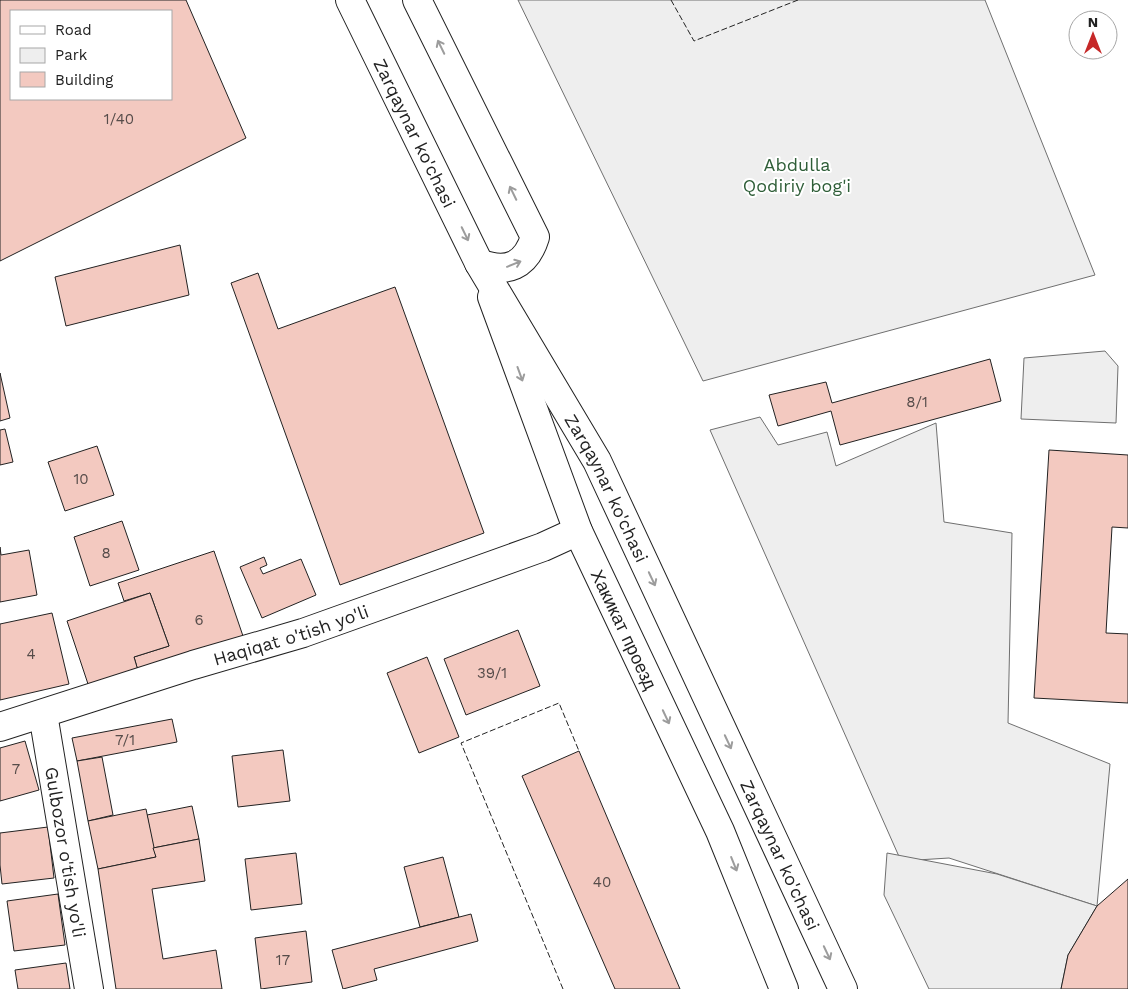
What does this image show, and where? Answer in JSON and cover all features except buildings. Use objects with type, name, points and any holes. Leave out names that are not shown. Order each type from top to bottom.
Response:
[{"type":"street","name":"Zarqaynar ko'chasi","points":[[350,0],[479,263],[597,461],[843,989]]},
{"type":"street","points":[[417,0],[535,237],[528,253],[515,266],[497,268],[479,263]]},
{"type":"street","name":"Хакикат проезд","points":[[479,263],[578,532],[720,831],[784,989]]},
{"type":"street","name":"Haqiqat o'tish yo'li","points":[[0,727],[193,665],[302,633],[543,547],[578,532]]},
{"type":"street","name":"Gulbozor o'tish yo'li","points":[[43,714],[89,989]]},
{"type":"green space","name":"Abdulla Qodiriy bog'i","points":[[518,0],[985,0],[1095,275],[703,381]]},
{"type":"green space","points":[[1105,351],[1118,366],[1116,423],[1021,419],[1024,358]]},
{"type":"green space","points":[[760,417],[778,445],[827,432],[836,466],[936,423],[944,522],[1012,533],[1008,723],[1110,764],[1097,906],[949,858],[901,861],[710,430]]},
{"type":"shaded area","points":[[887,853],[997,874],[1097,906],[1068,955],[1061,989],[929,989],[884,895]]},
{"type":"fence","points":[[671,0],[694,41],[798,0]]},
{"type":"fence","points":[[563,989],[461,743],[559,703],[579,751]]}]
